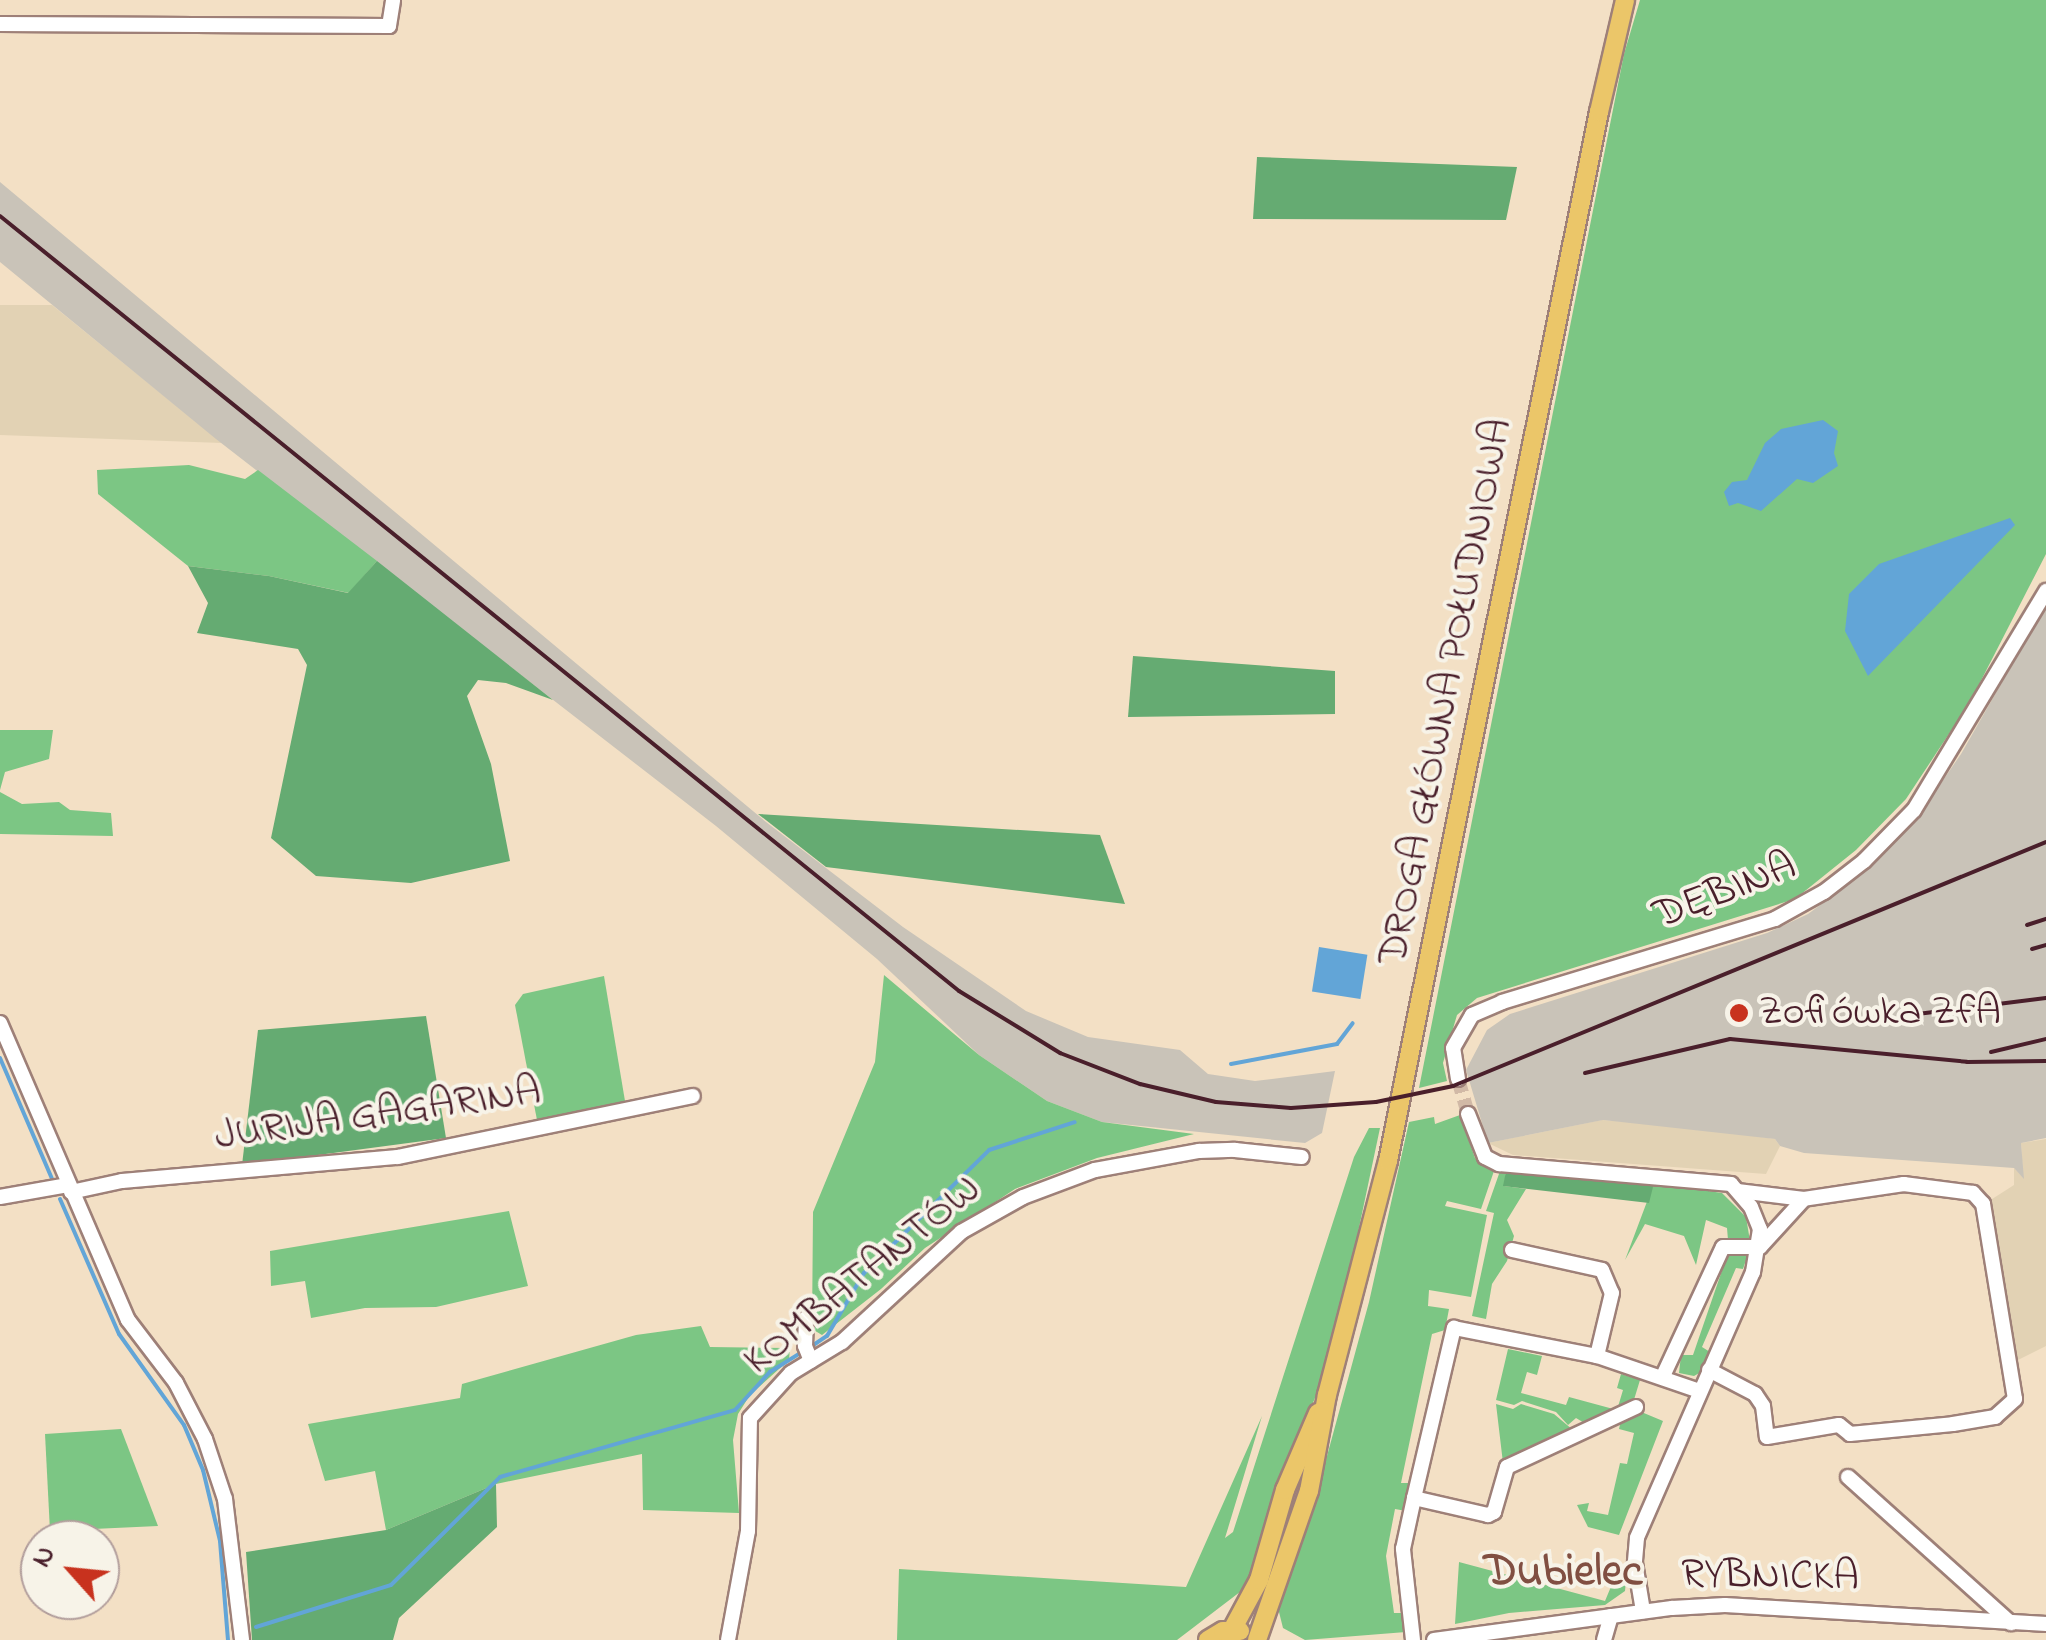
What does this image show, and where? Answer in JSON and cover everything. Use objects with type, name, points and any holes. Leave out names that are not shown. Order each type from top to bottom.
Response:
[{"type":"main road","name":"DROGA GŁÓWNA POŁUDNIOWA","points":[[1257,1640],[1309,1491],[1327,1395],[1388,1161],[1595,132],[1626,0]]},
{"type":"main road","name":"DROGA GŁÓWNA POŁUDNIOWA","points":[[1232,1630],[1255,1590],[1285,1490],[1327,1395]]},
{"type":"main road","points":[[1208,1640],[1232,1630],[1257,1640]]},
{"type":"street","points":[[0,24],[389,26],[393,0]]},
{"type":"street","name":"DĘBINA","points":[[1458,1079],[1453,1048],[1472,1015],[1502,1002],[1775,919],[1824,892],[1864,861],[1914,810],[2046,590]]},
{"type":"street","points":[[0,1023],[128,1320],[192,1408],[215,1465],[234,1551],[242,1640]]},
{"type":"street","name":"JURIJA GAGARINA","points":[[0,1197],[398,1157],[693,1096]]},
{"type":"street","points":[[1468,1114],[1485,1157],[1498,1164],[1715,1180],[1739,1191],[1804,1199],[1904,1184],[1973,1192],[1983,1204],[2015,1399],[1996,1417],[1850,1434],[1839,1425],[1767,1436],[1763,1406],[1755,1394],[1709,1370]]},
{"type":"street","name":"KOMBATANTÓW","points":[[728,1640],[747,1536],[750,1418],[770,1391],[808,1354],[842,1342],[952,1239],[1023,1197],[1106,1167],[1199,1151],[1235,1150],[1302,1158]]},
{"type":"street","points":[[1644,1611],[1635,1563],[1637,1538],[1754,1272],[1760,1247],[1760,1229],[1739,1191]]},
{"type":"street","points":[[1664,1376],[1723,1247],[1760,1247],[1804,1199]]},
{"type":"street","points":[[1512,1250],[1602,1270],[1612,1292],[1597,1356]]},
{"type":"street","points":[[806,1318],[808,1354]]},
{"type":"street","points":[[1413,1640],[1403,1548],[1454,1328],[1597,1356],[1699,1391]]},
{"type":"street","points":[[1414,1498],[1481,1514],[1494,1512],[1507,1467],[1636,1408]]},
{"type":"street","points":[[1848,1478],[2011,1623]]},
{"type":"street","name":"RYBNICKA","points":[[1434,1640],[1644,1611],[1725,1605],[2046,1624]]},
{"type":"street","points":[[1604,1640],[1611,1616]]},
{"type":"shaded area","points":[[0,182],[766,822],[903,927],[1026,1011],[1088,1037],[1180,1050],[1208,1074],[1255,1081],[1335,1071],[1322,1133],[1305,1143],[1102,1122],[1047,1101],[979,1055],[877,959],[716,826],[216,439],[0,262]]},
{"type":"shaded area","points":[[0,305],[52,305],[222,443],[0,435]]},
{"type":"shaded area","points":[[2046,605],[2046,1138],[2021,1143],[2024,1179],[2014,1168],[1804,1153],[1780,1146],[1775,1139],[1603,1120],[1488,1143],[1466,1070],[1487,1030],[1510,1014],[1767,933],[1808,914],[1847,885],[1917,818],[1961,754]]},
{"type":"shaded area","points":[[1602,1120],[1775,1139],[1780,1146],[1766,1174],[1513,1155],[1488,1143]]},
{"type":"shaded area","points":[[2046,1139],[2046,1346],[2018,1360],[1989,1201],[2014,1185],[2014,1168],[2023,1177],[2021,1143]]},
{"type":"green space","points":[[1640,0],[2046,0],[2046,554],[1970,702],[1906,799],[1856,850],[1795,899],[1477,998],[1457,1015],[1443,1063],[1447,1081],[1419,1088],[1624,54]]},
{"type":"green space","points":[[1257,157],[1517,167],[1506,220],[1253,219]]},
{"type":"green space","points":[[189,465],[245,479],[258,470],[377,561],[349,593],[269,576],[188,566],[98,494],[97,470]]},
{"type":"green space","points":[[377,561],[553,700],[506,683],[478,680],[467,696],[491,764],[510,861],[411,883],[316,876],[271,838],[307,665],[298,649],[197,633],[208,603],[188,566],[269,576],[348,593]]},
{"type":"green space","points":[[1133,656],[1335,671],[1335,714],[1128,717]]},
{"type":"green space","points":[[0,730],[53,730],[49,759],[5,772],[0,790]]},
{"type":"green space","points":[[0,792],[22,804],[59,802],[70,810],[111,813],[113,836],[0,834]]},
{"type":"green space","points":[[758,814],[1100,835],[1125,904],[826,867]]},
{"type":"green space","points":[[884,975],[979,1055],[1047,1101],[1102,1122],[1194,1134],[1097,1158],[1015,1189],[925,1248],[822,1335],[812,1329],[813,1212],[875,1062]]},
{"type":"green space","points":[[604,976],[625,1101],[537,1120],[515,1005],[523,994]]},
{"type":"green space","points":[[426,1016],[446,1138],[242,1165],[258,1030]]},
{"type":"green space","points":[[1460,1115],[1475,1158],[1494,1171],[1481,1209],[1447,1201],[1445,1206],[1487,1215],[1471,1297],[1429,1290],[1428,1306],[1449,1309],[1445,1330],[1432,1334],[1401,1483],[1412,1483],[1406,1511],[1395,1509],[1386,1556],[1394,1613],[1405,1613],[1406,1632],[1305,1640],[1283,1628],[1278,1608],[1318,1489],[1369,1302],[1409,1122],[1434,1117],[1435,1124]]},
{"type":"green space","points":[[1369,1128],[1380,1128],[1332,1356],[1276,1494],[1253,1582],[1177,1640],[897,1640],[899,1569],[1186,1587],[1262,1416],[1225,1538],[1233,1532],[1354,1157]]},
{"type":"green space","points":[[1500,1171],[1506,1171],[1504,1186],[1526,1189],[1507,1220],[1514,1236],[1507,1261],[1492,1284],[1486,1319],[1472,1316],[1494,1213],[1486,1211]]},
{"type":"green space","points":[[1506,1171],[1654,1183],[1649,1203],[1503,1186]]},
{"type":"green space","points":[[1654,1183],[1722,1193],[1746,1217],[1750,1241],[1728,1240],[1727,1228],[1706,1220],[1696,1265],[1684,1236],[1645,1224],[1625,1260]]},
{"type":"green space","points":[[509,1211],[528,1286],[436,1307],[365,1308],[311,1318],[305,1281],[271,1286],[270,1251]]},
{"type":"green space","points":[[1749,1251],[1743,1269],[1736,1268],[1702,1347],[1710,1352],[1701,1372],[1694,1376],[1679,1373],[1681,1355],[1693,1355],[1728,1253]]},
{"type":"green space","points":[[701,1326],[710,1347],[790,1348],[789,1360],[750,1395],[738,1414],[733,1440],[739,1513],[643,1510],[642,1454],[496,1484],[386,1530],[375,1471],[325,1481],[308,1424],[460,1398],[462,1384],[636,1335]]},
{"type":"green space","points":[[1508,1349],[1542,1356],[1537,1375],[1527,1372],[1521,1393],[1566,1405],[1569,1397],[1617,1410],[1623,1390],[1617,1388],[1621,1374],[1640,1380],[1633,1403],[1586,1424],[1576,1418],[1568,1425],[1556,1412],[1522,1401],[1514,1405],[1496,1400]]},
{"type":"green space","points":[[1496,1404],[1513,1409],[1521,1404],[1554,1414],[1573,1430],[1503,1463]]},
{"type":"green space","points":[[1639,1411],[1663,1421],[1619,1535],[1588,1527],[1577,1505],[1589,1503],[1587,1511],[1608,1515],[1620,1463],[1627,1464],[1634,1433],[1619,1429],[1621,1420]]},
{"type":"green space","points":[[121,1429],[158,1526],[120,1528],[120,1520],[49,1520],[45,1434]]},
{"type":"green space","points":[[496,1484],[497,1527],[399,1618],[393,1640],[252,1640],[246,1552],[386,1530]]},
{"type":"green space","points":[[1459,1562],[1605,1601],[1615,1577],[1626,1581],[1625,1591],[1605,1605],[1509,1613],[1455,1624]]},
{"type":"water","points":[[1823,420],[1838,431],[1834,453],[1838,466],[1813,483],[1797,479],[1761,511],[1738,503],[1729,506],[1724,492],[1732,482],[1747,480],[1765,443],[1781,429]]},
{"type":"water","points":[[2010,518],[2015,525],[1868,676],[1845,631],[1849,594],[1879,564]]},
{"type":"water","points":[[1319,947],[1367,955],[1360,999],[1312,991]]},
{"type":"waterway","points":[[1231,1064],[1337,1044],[1353,1023]]},
{"type":"waterway","points":[[0,1058],[52,1179]]},
{"type":"waterway","points":[[809,1348],[827,1336],[864,1273],[989,1150],[1075,1122]]},
{"type":"waterway","points":[[60,1199],[119,1334],[184,1425],[203,1470],[220,1541],[228,1640]]},
{"type":"waterway","points":[[256,1627],[391,1585],[500,1477],[735,1410],[770,1372],[801,1353]]},
{"type":"tunnel","points":[[1458,1079],[1468,1114]]},
{"type":"railway","points":[[0,216],[959,991],[1060,1053],[1140,1084],[1216,1102],[1291,1108],[1376,1102],[1453,1086],[2046,842]]},
{"type":"railway","points":[[2027,925],[2046,919]]},
{"type":"railway","points":[[2032,949],[2046,945]]},
{"type":"railway","points":[[1901,1016],[2046,998]]},
{"type":"railway","points":[[1585,1073],[1730,1039],[1967,1062],[2046,1061]]},
{"type":"railway","points":[[1991,1052],[2046,1039]]},
{"type":"place","name":"Zofiówka ZfA","points":[[1739,1013]]},
{"type":"district","name":"Dubielec","points":[[1563,1574]]}]
